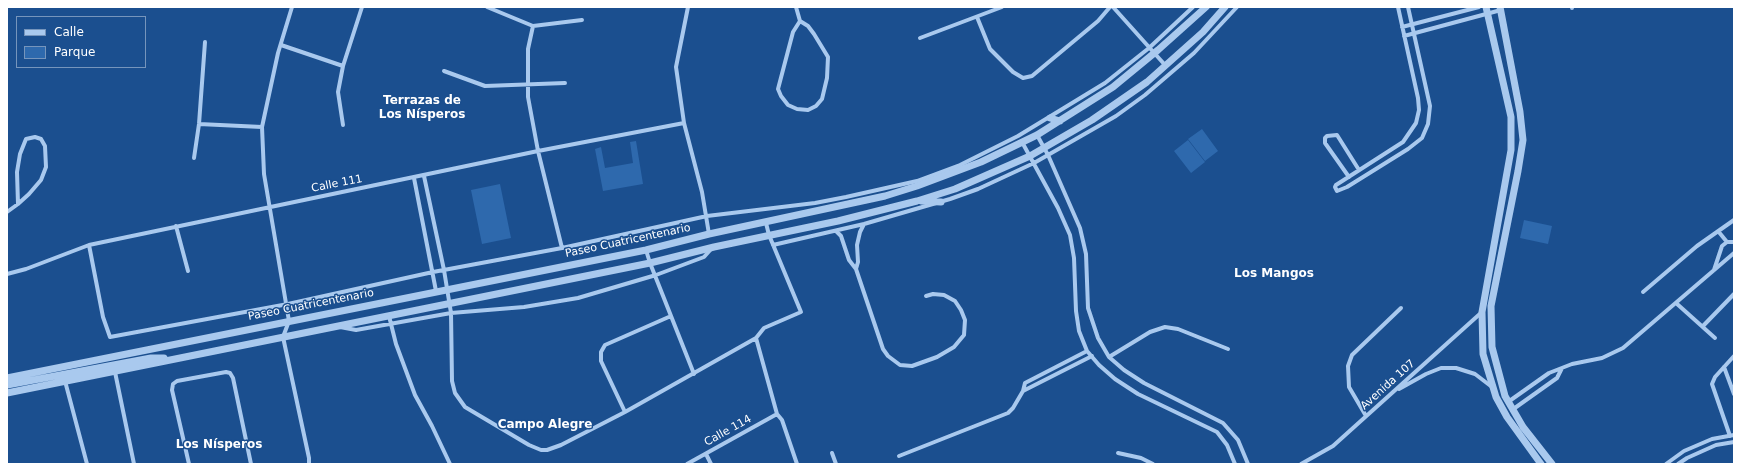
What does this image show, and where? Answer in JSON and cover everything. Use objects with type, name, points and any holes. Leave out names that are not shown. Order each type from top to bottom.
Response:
[{"type":"street","points":[[292,7],[281,45],[262,127],[264,174],[290,321],[283,337],[309,458],[309,464]]},
{"type":"street","points":[[343,125],[338,92],[343,66],[362,7]]},
{"type":"street","points":[[487,7],[532,26],[582,20]]},
{"type":"street","points":[[688,7],[676,67],[684,123],[707,216],[709,234]]},
{"type":"street","points":[[796,7],[800,21],[808,26],[828,58],[827,78],[822,99],[816,106],[808,110],[797,109],[788,105],[778,89],[793,32],[800,21]]},
{"type":"street","points":[[920,38],[1002,7]]},
{"type":"street","points":[[977,17],[990,49],[1013,72],[1023,78],[1032,76],[1098,21],[1110,7]]},
{"type":"street","points":[[1114,7],[1165,66]]},
{"type":"street","name":"Paseo Cuatricentenario","points":[[89,245],[108,335],[112,337],[288,304],[433,272],[562,248],[707,216],[815,203],[917,181],[1037,135],[1113,87],[1151,51],[1193,7]]},
{"type":"street","name":"Paseo Cuatricentenario","points":[[7,378],[646,250],[709,234],[766,223],[885,196],[927,183],[1000,149],[1105,83],[1151,51],[1206,7]]},
{"type":"street","points":[[774,245],[864,224],[941,202],[978,189],[1032,159],[1045,148],[1092,120],[1146,82],[1203,32],[1225,7]]},
{"type":"street","points":[[390,320],[450,304],[650,263],[714,247],[897,207],[955,189],[1032,159],[1048,155],[1116,116],[1145,95],[1194,53],[1237,7]]},
{"type":"street","points":[[1398,7],[1418,98],[1419,110],[1416,123],[1403,142],[1336,185],[1335,187],[1337,191],[1347,187],[1408,149],[1422,138],[1428,124],[1430,106],[1408,7]]},
{"type":"street","points":[[1402,27],[1479,7]]},
{"type":"street","points":[[1404,36],[1486,10],[1500,8],[1520,112],[1523,140],[1491,306],[1492,347],[1505,396],[1512,410],[1552,464]]},
{"type":"street","points":[[1486,10],[1511,117],[1511,150],[1482,312],[1483,354],[1496,397],[1507,417],[1541,464]]},
{"type":"street","points":[[532,26],[528,49],[528,97],[538,151],[562,248]]},
{"type":"street","points":[[194,158],[199,124],[205,42]]},
{"type":"street","points":[[281,45],[343,66]]},
{"type":"street","points":[[444,70],[485,86],[565,83]]},
{"type":"street","points":[[1050,118],[1060,121]]},
{"type":"street","name":"Calle 111","points":[[7,274],[26,269],[89,245],[538,151],[684,123]]},
{"type":"street","points":[[199,124],[262,127]]},
{"type":"street","points":[[1037,135],[1045,148],[1080,228],[1086,254],[1088,308],[1098,338],[1109,357],[1124,370],[1144,383],[1223,423],[1238,440],[1248,464]]},
{"type":"street","points":[[1348,177],[1326,142],[1325,138],[1327,136],[1337,135],[1359,170]]},
{"type":"street","points":[[7,212],[18,204],[41,180],[46,167],[45,146],[41,139],[35,137],[26,139],[20,154],[17,172],[18,204]]},
{"type":"street","points":[[1022,142],[1058,208],[1070,235],[1074,258],[1076,311],[1079,331],[1087,351],[1099,365],[1115,379],[1138,394],[1217,432],[1227,446],[1235,464]]},
{"type":"street","points":[[424,176],[450,304],[451,369],[455,393],[465,407],[540,450],[554,448],[624,412],[756,338],[764,328],[801,312],[766,223]]},
{"type":"street","points":[[414,178],[436,292]]},
{"type":"street","points":[[917,181],[927,183]]},
{"type":"street","points":[[917,201],[941,202]]},
{"type":"street","points":[[1642,292],[1697,246],[1734,220]]},
{"type":"street","points":[[856,269],[858,262],[857,245],[864,224]]},
{"type":"street","points":[[176,226],[188,271]]},
{"type":"street","points":[[836,231],[841,236],[849,260],[856,269],[883,349],[888,356],[900,365],[912,366],[938,357],[954,348],[964,334],[965,320],[955,301],[944,295],[933,294],[926,296]]},
{"type":"street","points":[[1718,231],[1727,242]]},
{"type":"street","points":[[1714,270],[1722,246],[1727,242],[1734,242]]},
{"type":"street","points":[[7,393],[338,327],[451,313],[524,307],[578,298],[656,276],[704,257],[714,247]]},
{"type":"street","points":[[646,250],[694,374]]},
{"type":"street","points":[[1508,402],[1549,373],[1572,364],[1602,358],[1618,351],[1734,254]]},
{"type":"street","points":[[1703,326],[1734,294]]},
{"type":"street","points":[[1676,303],[1715,338]]},
{"type":"street","points":[[1366,416],[1349,387],[1348,366],[1352,355],[1401,308]]},
{"type":"street","name":"Avenida 107","points":[[1301,464],[1333,446],[1482,312]]},
{"type":"street","points":[[624,412],[601,361],[601,352],[605,345],[671,316]]},
{"type":"street","points":[[390,320],[396,344],[415,395],[450,464]]},
{"type":"street","points":[[1109,357],[1150,332],[1165,327],[1178,328],[1228,349]]},
{"type":"street","points":[[756,338],[777,414],[782,420],[797,464]]},
{"type":"street","points":[[899,456],[1008,414],[1023,391],[1025,383],[1029,379],[1087,351]]},
{"type":"street","points":[[1023,391],[1092,356]]},
{"type":"street","points":[[1666,464],[1684,451],[1712,439],[1732,435],[1712,384],[1734,356]]},
{"type":"street","points":[[7,385],[151,358],[177,358]]},
{"type":"street","points":[[1724,367],[1734,394]]},
{"type":"street","points":[[1392,394],[1426,374],[1441,368],[1456,368],[1475,374],[1492,387]]},
{"type":"street","points":[[1512,410],[1557,378],[1562,368]]},
{"type":"street","points":[[115,372],[134,464]]},
{"type":"street","points":[[189,464],[172,390],[173,384],[177,381],[226,372],[230,373],[232,378],[251,464]]},
{"type":"street","points":[[66,381],[87,464]]},
{"type":"street","name":"Calle 114","points":[[687,464],[777,414]]},
{"type":"street","points":[[1678,464],[1686,458],[1716,445],[1734,442]]},
{"type":"street","points":[[832,453],[836,464]]},
{"type":"street","points":[[1118,453],[1141,458],[1153,464]]},
{"type":"street","points":[[706,454],[711,464]]},
{"type":"green space","points":[[1202,129],[1218,151],[1205,161],[1188,139]]},
{"type":"green space","points":[[1188,140],[1205,162],[1191,173],[1174,151]]},
{"type":"green space","points":[[636,141],[643,184],[603,191],[595,149],[601,147],[605,168],[633,163],[630,142]]},
{"type":"green space","points":[[500,184],[511,238],[482,244],[471,190]]},
{"type":"green space","points":[[1524,220],[1552,226],[1548,244],[1520,238]]},
{"type":"district","name":"Terrazas de Los Nísperos","points":[[422,108]]},
{"type":"district","name":"Los Mangos","points":[[1274,274]]},
{"type":"district","name":"Campo Alegre","points":[[545,425]]},
{"type":"district","name":"Los Nísperos","points":[[219,445]]}]
